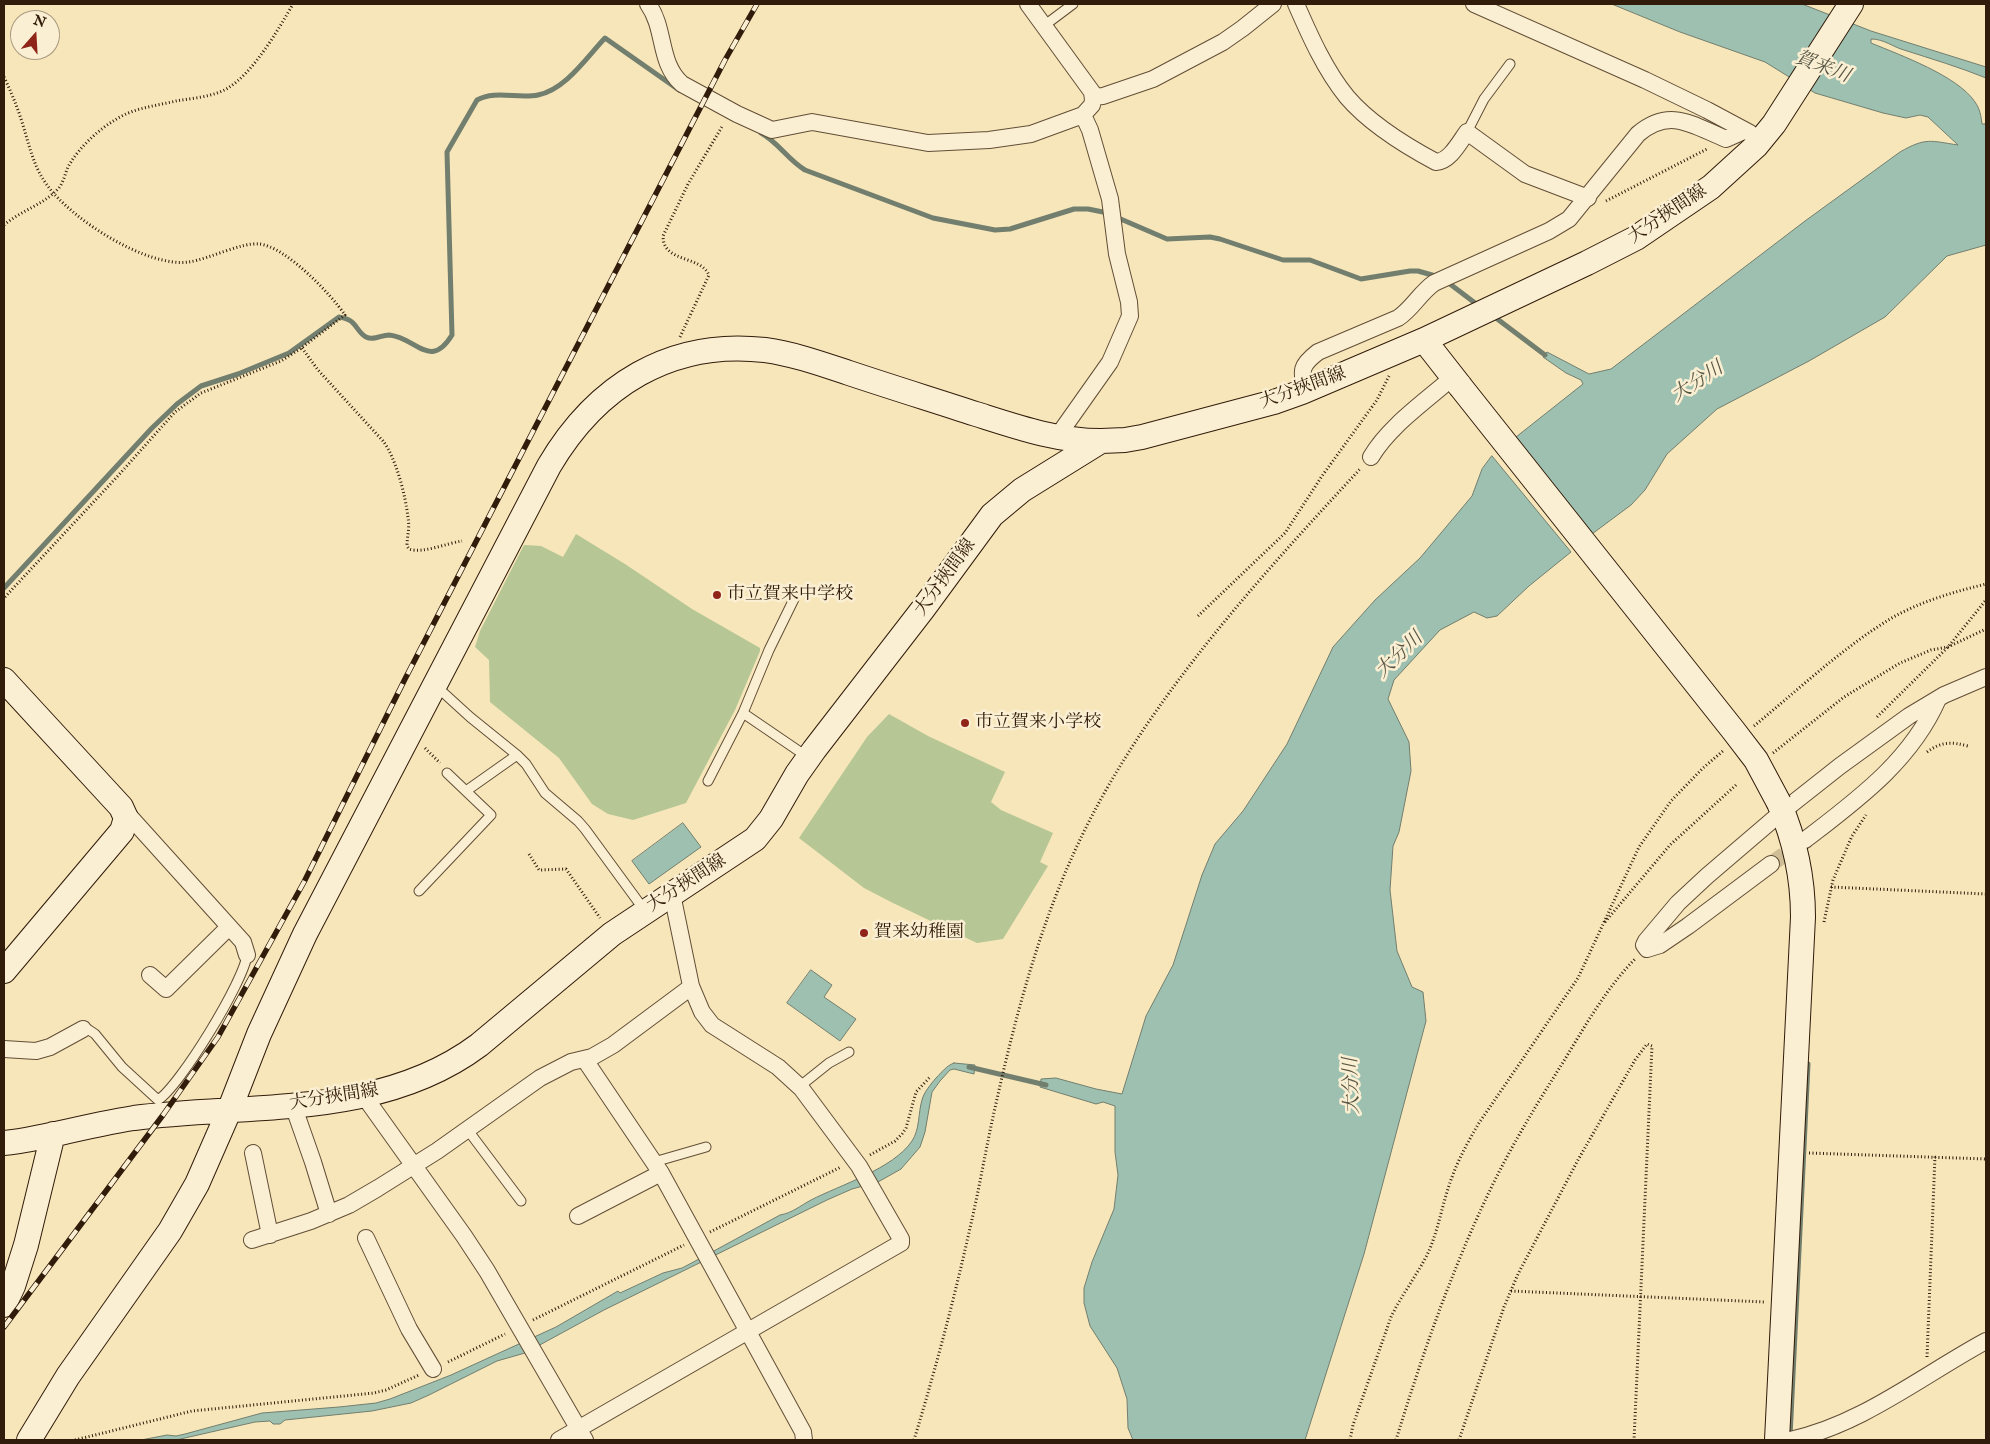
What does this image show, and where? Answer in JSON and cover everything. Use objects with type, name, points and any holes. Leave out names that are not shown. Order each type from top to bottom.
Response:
[{"type":"street","points":[[648,4],[659,23],[666,62],[672,74],[682,84],[732,112],[772,130],[812,122],[928,143],[1030,134],[1083,115],[1090,107],[1093,97],[1092,92],[1028,4]]},
{"type":"street","points":[[1093,97],[1103,96],[1161,74],[1222,42],[1273,4]]},
{"type":"street","points":[[1296,4],[1309,34],[1344,93],[1362,112],[1411,148],[1436,162],[1440,162],[1450,155],[1466,132],[1525,174],[1595,200]]},
{"type":"street","points":[[1474,4],[1707,110],[1760,131]]},
{"type":"street","name":"大分挾間線","points":[[4,1143],[135,1118],[293,1105],[364,1096],[381,1092],[430,1073],[468,1054],[612,934],[755,839],[771,819],[808,758],[924,609],[992,515],[1028,486],[1101,441],[1142,437],[1274,402],[1306,391],[1424,340],[1636,238],[1710,187],[1746,155],[1760,131],[1851,4]]},
{"type":"street","points":[[1057,437],[1110,362],[1130,316],[1129,302],[1117,254],[1111,204],[1090,130],[1083,115]]},
{"type":"street","points":[[1306,391],[1302,369],[1308,360],[1318,352],[1404,314],[1424,290],[1434,283],[1558,227],[1595,200],[1638,134],[1654,123],[1670,119],[1683,121],[1726,139],[1760,131]]},
{"type":"street","points":[[1424,340],[1756,760],[1781,807],[1793,840],[1800,872],[1803,901],[1803,933],[1777,1440]]},
{"type":"street","points":[[29,1440],[68,1376],[178,1219],[197,1184],[230,1111],[259,1034],[305,934],[549,466],[571,431],[590,410],[612,390],[664,362],[688,355],[719,350],[750,349],[774,352],[817,363],[1023,429],[1057,437],[1101,441]]},
{"type":"street","points":[[1371,457],[1378,445],[1395,428],[1456,382]]},
{"type":"street","points":[[1771,864],[1670,938],[1652,948],[1644,945],[1646,940],[1678,903],[1781,807],[1909,716],[1938,699],[1986,677]]},
{"type":"street","points":[[4,680],[243,942],[247,955]]},
{"type":"street","points":[[1805,840],[1870,788],[1903,755],[1929,719],[1938,699]]},
{"type":"street","points":[[4,971],[122,831],[126,818],[121,807]]},
{"type":"street","points":[[559,1440],[582,1435],[747,1332],[901,1243],[901,1239],[857,1163],[799,1086],[778,1067],[712,1025],[702,1012],[691,987],[672,894]]},
{"type":"street","points":[[150,975],[166,989],[229,927]]},
{"type":"street","points":[[252,1240],[329,1214],[378,1188],[414,1166],[540,1078],[566,1064],[585,1060],[613,1045],[691,987]]},
{"type":"street","points":[[4,1049],[36,1051],[50,1047],[83,1029]]},
{"type":"street","points":[[585,1060],[657,1167],[803,1432],[804,1440]]},
{"type":"street","points":[[364,1096],[487,1271],[582,1435]]},
{"type":"street","points":[[293,1105],[329,1214]]},
{"type":"street","points":[[4,1305],[16,1278],[26,1245],[43,1136]]},
{"type":"street","points":[[253,1153],[270,1235]]},
{"type":"street","points":[[578,1216],[657,1167]]},
{"type":"street","points":[[366,1238],[406,1323],[433,1369]]},
{"type":"street","points":[[1790,1440],[1840,1423],[1926,1377],[1986,1340]]},
{"type":"lane","points":[[1044,25],[1073,4]]},
{"type":"lane","points":[[1466,132],[1484,99],[1510,64]]},
{"type":"lane","points":[[708,781],[743,713],[769,650],[794,599]]},
{"type":"lane","points":[[435,685],[526,764],[545,793],[581,824],[646,911]]},
{"type":"lane","points":[[743,713],[808,758]]},
{"type":"lane","points":[[466,791],[517,755]]},
{"type":"lane","points":[[419,891],[491,815],[447,773]]},
{"type":"lane","points":[[83,1029],[95,1034],[128,1072],[158,1100],[172,1087],[197,1052],[243,971],[247,955]]},
{"type":"lane","points":[[799,1086],[828,1063],[849,1052]]},
{"type":"lane","points":[[467,1129],[521,1201]]},
{"type":"lane","points":[[657,1167],[706,1147]]},
{"type":"path","points":[[4,225],[53,193],[62,182],[67,168],[78,153],[101,129],[115,119],[135,110],[213,94],[228,88],[265,49],[293,4]]},
{"type":"path","points":[[4,77],[15,100],[35,165],[53,193],[82,220],[98,231],[140,252],[173,263],[188,262],[258,244],[268,246],[280,252],[314,279],[345,315],[302,348],[281,361],[201,393],[175,412],[4,598]]},
{"type":"path","points":[[680,338],[709,275],[705,269],[670,252],[664,244],[662,236],[688,184],[732,112]]},
{"type":"path","points":[[1595,200],[1726,139]]},
{"type":"path","points":[[302,348],[318,370],[383,441],[394,458],[408,517],[407,546],[409,549],[419,551],[462,541]]},
{"type":"path","points":[[1198,616],[1285,533],[1316,484],[1377,400],[1391,371]]},
{"type":"path","points":[[914,1440],[933,1378],[970,1228],[991,1126],[1028,975],[1048,916],[1077,846],[1100,799],[1176,683],[1274,563],[1371,457]]},
{"type":"path","points":[[1749,730],[1857,641],[1891,619],[1928,601],[1986,584]]},
{"type":"path","points":[[1874,720],[1948,647],[1986,600]]},
{"type":"path","points":[[1770,755],[1844,697],[1892,668],[1931,650],[1948,647],[1986,629]]},
{"type":"path","points":[[1922,756],[1943,742],[1953,742],[1968,746]]},
{"type":"path","points":[[423,746],[447,769],[447,773]]},
{"type":"path","points":[[1350,1440],[1353,1425],[1390,1317],[1421,1268],[1430,1248],[1452,1179],[1466,1145],[1578,978],[1639,846],[1672,801],[1702,768],[1726,749]]},
{"type":"path","points":[[1601,926],[1670,845],[1736,785]]},
{"type":"path","points":[[1803,933],[1810,932],[1824,923],[1831,887],[1852,836],[1868,812]]},
{"type":"path","points":[[529,854],[539,870],[566,869],[612,934]]},
{"type":"path","points":[[1831,887],[1986,894]]},
{"type":"path","points":[[1396,1440],[1417,1371],[1445,1295],[1500,1171],[1583,1030],[1624,970],[1646,947]]},
{"type":"path","points":[[1459,1440],[1511,1291],[1578,1160],[1635,1060],[1647,1044],[1652,1046],[1634,1440]]},
{"type":"path","points":[[75,1440],[192,1411],[374,1393],[393,1387],[699,1243],[886,1147],[902,1134],[906,1128],[916,1092],[931,1076]]},
{"type":"path","points":[[1792,1152],[1986,1159]]},
{"type":"path","points":[[1926,1377],[1935,1156]]},
{"type":"path","points":[[1511,1291],[1784,1303]]},
{"type":"green space","points":[[576,534],[692,609],[760,648],[735,710],[686,803],[633,820],[608,814],[592,804],[559,758],[490,702],[489,660],[475,647],[480,631],[524,545],[541,546],[563,557]]},
{"type":"green space","points":[[889,714],[928,736],[1005,772],[991,802],[1001,810],[1053,833],[1040,862],[1048,866],[1003,939],[977,943],[893,903],[864,888],[799,838],[867,737]]},
{"type":"water","points":[[1612,4],[1802,4],[1871,31],[1986,67],[1986,78],[1876,39],[1871,39],[1871,43],[1928,67],[1956,84],[1967,92],[1975,102],[1981,115],[1982,124],[1985,124],[1986,121],[1986,245],[1947,256],[1885,317],[1809,361],[1717,409],[1667,454],[1645,490],[1631,505],[1592,534],[1516,437],[1583,384],[1581,380],[1566,373],[1543,357],[1547,352],[1589,374],[1611,369],[1805,221],[1900,152],[1916,144],[1929,141],[1958,145],[1928,117],[1920,115],[1906,118],[1815,93],[1765,62],[1680,32]]},
{"type":"water","name":"大分川","points":[[1492,456],[1571,552],[1529,586],[1497,616],[1487,618],[1474,612],[1440,630],[1394,680],[1388,699],[1409,742],[1411,771],[1399,832],[1393,846],[1390,890],[1397,951],[1412,987],[1423,992],[1426,1021],[1364,1254],[1305,1440],[1133,1440],[1128,1428],[1127,1399],[1117,1368],[1090,1326],[1084,1303],[1084,1288],[1092,1262],[1114,1209],[1118,1175],[1115,1152],[1115,1106],[1103,1102],[1096,1104],[1040,1087],[1041,1079],[1056,1078],[1122,1094],[1146,1016],[1173,965],[1202,875],[1215,844],[1243,811],[1287,744],[1333,647],[1375,600],[1420,558],[1472,496],[1482,469]]},
{"type":"water","points":[[683,823],[701,847],[649,884],[632,861]]},
{"type":"water","points":[[811,970],[832,985],[824,997],[856,1019],[840,1041],[787,1003]]},
{"type":"water","points":[[954,1063],[975,1065],[974,1074],[954,1069],[950,1070],[940,1081],[932,1092],[925,1132],[920,1147],[901,1169],[878,1182],[852,1189],[827,1200],[604,1310],[525,1353],[497,1361],[411,1403],[372,1411],[285,1420],[280,1424],[273,1424],[270,1421],[255,1422],[176,1440],[141,1440],[185,1434],[262,1413],[376,1403],[451,1375],[556,1327],[618,1291],[620,1293],[663,1273],[682,1268],[780,1215],[792,1211],[892,1160],[903,1151],[915,1136],[922,1100],[926,1091],[942,1071]]},
{"type":"waterway","points":[[4,588],[152,428],[177,404],[201,386],[238,374],[289,353],[339,317],[350,321],[362,334],[369,338],[389,335],[399,337],[430,351],[437,350],[444,345],[452,335],[447,152],[477,100],[499,95],[530,96],[548,92],[575,72],[605,38],[679,90]]},
{"type":"waterway","points":[[761,133],[773,141],[805,170],[933,218],[995,230],[1010,229],[1074,209],[1088,209],[1108,213]]},
{"type":"waterway","points":[[1116,217],[1167,239],[1210,237],[1220,239],[1283,260],[1310,260],[1361,279],[1410,271],[1418,271],[1439,277]]},
{"type":"waterway","points":[[1446,281],[1479,306]]},
{"type":"waterway","points":[[1492,315],[1545,355]]},
{"type":"waterway","points":[[1790,1437],[1808,1064]]},
{"type":"waterway","points":[[969,1067],[1046,1085]]},
{"type":"tunnel","points":[[1771,864],[1802,842]]},
{"type":"railway","points":[[4,1327],[163,1115],[218,1037],[304,882],[405,679],[725,60],[757,4]]},
{"type":"place","name":"市立賀来中学校","points":[[717,595]]},
{"type":"place","name":"市立賀来小学校","points":[[965,723]]},
{"type":"place","name":"賀来幼稚園","points":[[864,933]]},
{"type":"water label","name":"賀来川","points":[[1822,68]]}]
